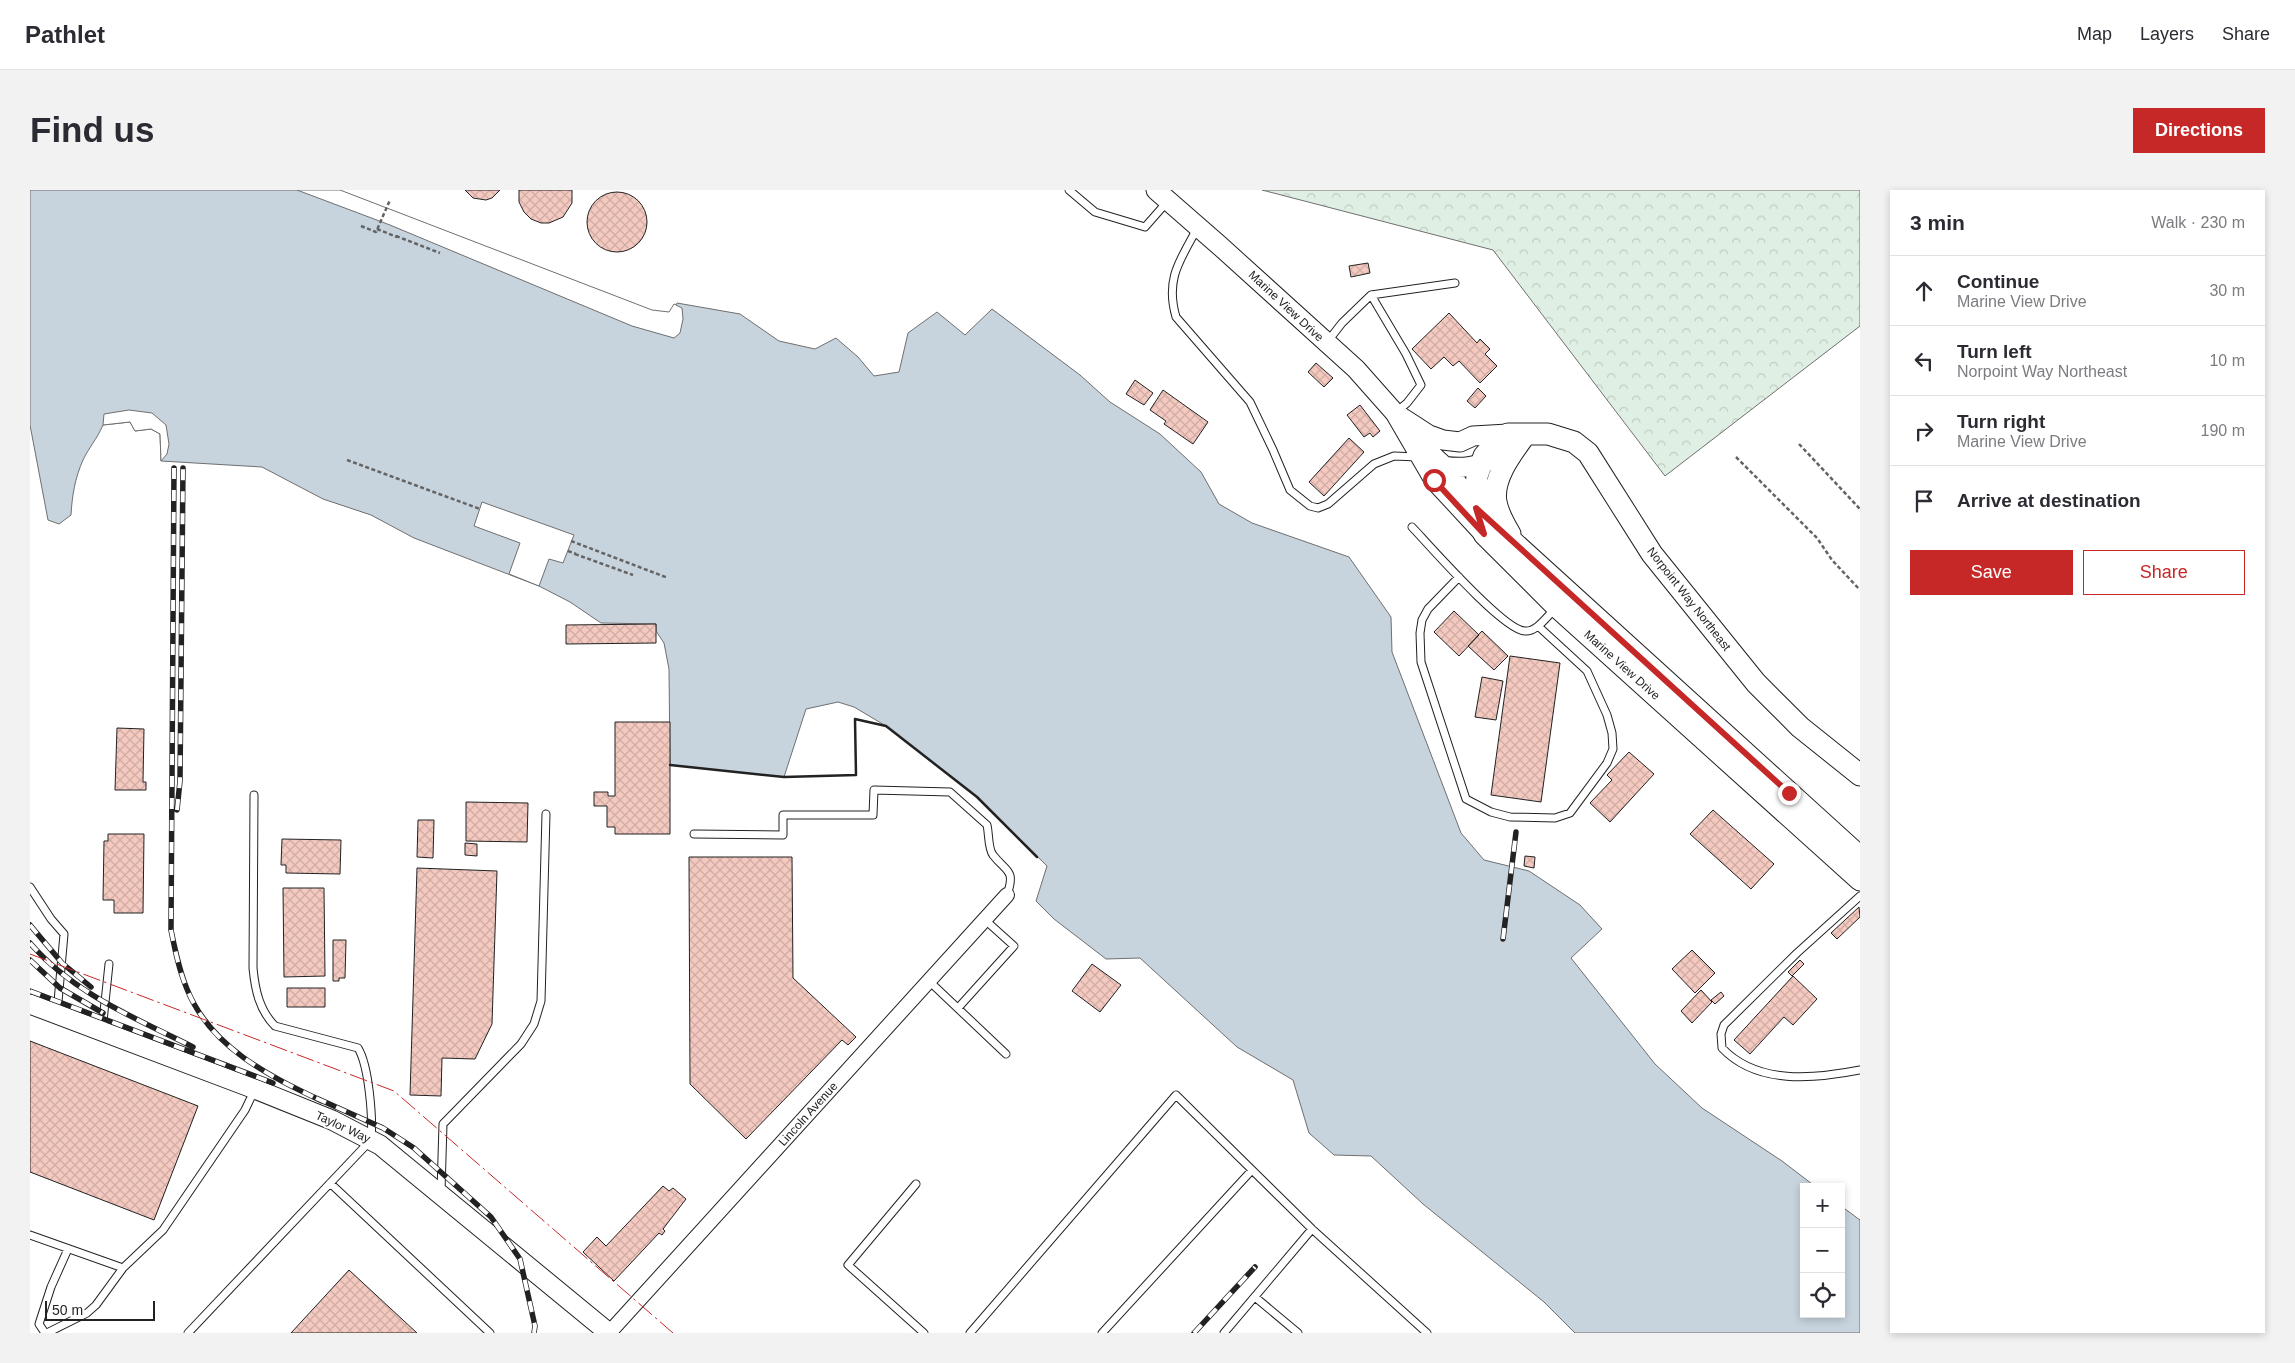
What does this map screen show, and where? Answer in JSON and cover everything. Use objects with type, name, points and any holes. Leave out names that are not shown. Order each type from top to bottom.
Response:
[{"type":"main road","name":"Marine View Drive","points":[[1162,195],[1356,369],[1395,413],[1404,432],[1434,480],[1484,534],[1557,607],[1860,880]]},
{"type":"main road","points":[[1395,413],[1429,435],[1443,440],[1460,442],[1473,436],[1516,440]]},
{"type":"main road","name":"Marine View Drive","points":[[1404,432],[1413,437],[1444,466],[1476,508],[1860,857]]},
{"type":"main road","name":"Norpoint Way Northeast","points":[[1516,440],[1548,434],[1560,436],[1574,442],[1588,453],[1652,554],[1756,683],[1800,727],[1860,775]]},
{"type":"main road","points":[[1484,534],[1476,508],[1474,493],[1479,465],[1498,440],[1516,440]]},
{"type":"main road","points":[[1513,541],[1501,517],[1496,500],[1500,476],[1516,440]]},
{"type":"main road","points":[[1444,466],[1457,468],[1479,465]]},
{"type":"main road","name":"Taylor Way","points":[[30,1004],[332,1120],[380,1145],[609,1333]]},
{"type":"street","name":"Lincoln Avenue","points":[[609,1333],[1007,894]]},
{"type":"lane","points":[[1069,190],[1095,212],[1145,227],[1162,195]]},
{"type":"lane","points":[[1198,227],[1182,257],[1172,283],[1171,300],[1176,317],[1205,353],[1250,402],[1274,450],[1290,490],[1310,506],[1318,508],[1328,504],[1374,464],[1394,456],[1420,457]]},
{"type":"lane","points":[[1326,343],[1342,322],[1371,295],[1455,283]]},
{"type":"lane","points":[[1371,295],[1406,354],[1421,385],[1407,403],[1395,413]]},
{"type":"lane","points":[[1412,527],[1493,611],[1514,628],[1524,631],[1538,626],[1557,607]]},
{"type":"lane","points":[[1459,577],[1428,609],[1422,620],[1420,633],[1421,662],[1466,799],[1491,812],[1510,817],[1554,818],[1570,813],[1607,763],[1613,749],[1612,734],[1607,715],[1587,671],[1538,626]]},
{"type":"lane","points":[[694,834],[782,835],[782,815],[873,815],[874,790],[950,792],[988,824],[991,854],[1009,870],[1011,877],[1007,894]]},
{"type":"lane","points":[[188,1333],[371,1140],[372,1122],[369,1096],[363,1056],[358,1048],[275,1026],[266,1016],[256,993],[253,968],[254,795]]},
{"type":"lane","points":[[440,1194],[443,1124],[521,1044],[534,1024],[541,1001],[546,814]]},
{"type":"lane","points":[[30,887],[64,934],[57,1014]]},
{"type":"lane","points":[[1860,896],[1797,953],[1724,1025],[1721,1034],[1722,1048],[1732,1058],[1762,1072],[1793,1078],[1860,1070]]},
{"type":"lane","points":[[958,1008],[1014,946],[984,919]]},
{"type":"lane","points":[[102,1032],[109,964]]},
{"type":"lane","points":[[929,981],[1006,1054]]},
{"type":"lane","points":[[68,1249],[51,1287],[39,1324],[46,1333],[87,1313],[96,1305],[123,1268],[163,1230],[245,1110],[255,1089]]},
{"type":"lane","points":[[970,1333],[1176,1095],[1312,1229],[1427,1333]]},
{"type":"lane","points":[[1102,1333],[1252,1170]]},
{"type":"lane","points":[[330,1183],[490,1333]]},
{"type":"lane","points":[[916,1184],[848,1265],[924,1333]]},
{"type":"lane","points":[[1224,1333],[1312,1229]]},
{"type":"lane","points":[[30,1235],[123,1268]]},
{"type":"lane","points":[[1255,1297],[1298,1333]]},
{"type":"path","points":[[376,231],[390,200]]},
{"type":"path","points":[[361,226],[403,239]]},
{"type":"path","points":[[396,236],[440,253]]},
{"type":"path","points":[[1799,444],[1860,509]]},
{"type":"path","points":[[1736,457],[1817,538],[1832,560],[1860,590]]},
{"type":"path","points":[[347,460],[480,509]]},
{"type":"path","points":[[571,541],[668,578]]},
{"type":"path","points":[[568,551],[596,562]]},
{"type":"path","points":[[575,554],[633,575]]},
{"type":"green space","points":[[1262,190],[1860,190],[1860,326],[1665,476],[1493,250]]},
{"type":"shaded area","points":[[30,190],[333,190],[651,312],[671,315],[677,303],[740,314],[779,341],[815,349],[836,338],[858,357],[874,376],[899,372],[908,333],[937,312],[965,335],[992,309],[1080,375],[1110,402],[1160,434],[1201,472],[1219,504],[1252,523],[1349,557],[1391,617],[1392,652],[1461,833],[1484,860],[1529,871],[1580,905],[1602,929],[1571,958],[1655,1064],[1702,1108],[1782,1161],[1811,1183],[1800,1183],[1800,1318],[1845,1318],[1845,1209],[1860,1220],[1860,1333],[1575,1333],[1544,1302],[1423,1204],[1371,1156],[1334,1155],[1309,1133],[1293,1080],[1237,1047],[1140,958],[1106,959],[1054,919],[1036,901],[1047,866],[977,797],[886,726],[854,707],[838,702],[806,709],[784,777],[670,765],[669,669],[664,643],[656,631],[656,624],[601,623],[570,602],[539,586],[414,538],[371,515],[323,499],[262,467],[161,461],[160,434],[151,429],[135,431],[130,422],[103,425],[80,467],[74,487],[71,515],[59,524],[48,520],[30,425]]},
{"type":"pier","points":[[297,190],[340,190],[652,310],[669,312],[674,304],[682,308],[683,319],[680,333],[674,338],[632,326],[390,225]]},
{"type":"pier","points":[[129,410],[152,413],[166,425],[169,444],[167,454],[161,461],[160,434],[151,429],[135,431],[130,422],[103,425],[104,414]]},
{"type":"pier","points":[[482,502],[574,535],[563,563],[549,559],[539,586],[509,574],[520,543],[474,526]]},
{"type":"building","points":[[465,190],[500,190],[492,198],[486,200],[473,198]]},
{"type":"building","points":[[519,190],[572,190],[572,203],[563,217],[549,223],[541,223],[531,219],[524,212],[519,202]]},
{"type":"building","points":[[611,192],[623,192],[634,197],[642,205],[647,216],[645,234],[634,247],[623,252],[611,252],[600,247],[592,239],[587,228],[587,216],[592,205],[600,197]]},
{"type":"building","points":[[1368,263],[1370,273],[1351,277],[1349,266]]},
{"type":"building","points":[[1449,313],[1477,343],[1480,339],[1490,349],[1485,354],[1497,366],[1480,383],[1459,361],[1453,366],[1444,357],[1431,369],[1412,349]]},
{"type":"building","points":[[1316,363],[1333,378],[1324,387],[1308,372]]},
{"type":"building","points":[[1135,380],[1153,393],[1144,405],[1126,394]]},
{"type":"building","points":[[1478,388],[1486,396],[1475,408],[1467,401]]},
{"type":"building","points":[[1163,390],[1208,422],[1193,444],[1164,424],[1166,421],[1150,410]]},
{"type":"building","points":[[1360,405],[1380,431],[1373,437],[1370,433],[1364,437],[1347,415]]},
{"type":"building","points":[[1349,438],[1364,452],[1324,496],[1309,482]]},
{"type":"building","points":[[1454,611],[1479,635],[1459,656],[1434,632]]},
{"type":"building","points":[[656,624],[656,643],[566,644],[566,625]]},
{"type":"building","points":[[1482,631],[1508,656],[1494,670],[1468,646]]},
{"type":"building","points":[[1510,656],[1560,663],[1541,802],[1491,795]]},
{"type":"building","points":[[1482,677],[1503,681],[1496,720],[1475,717]]},
{"type":"building","points":[[615,722],[670,722],[670,834],[615,834],[615,827],[607,827],[607,806],[594,806],[594,792],[608,792],[608,796],[615,796]]},
{"type":"building","points":[[117,728],[144,729],[143,782],[146,782],[146,790],[115,790]]},
{"type":"building","points":[[1629,752],[1654,774],[1610,822],[1590,803],[1612,780],[1607,775]]},
{"type":"building","points":[[466,802],[528,803],[527,842],[466,841]]},
{"type":"building","points":[[1713,810],[1774,864],[1751,889],[1690,834]]},
{"type":"building","points":[[418,820],[434,820],[433,858],[417,857]]},
{"type":"building","points":[[108,834],[144,834],[143,913],[114,913],[114,900],[103,900],[104,841],[108,841]]},
{"type":"building","points":[[282,839],[341,840],[340,874],[286,873],[286,865],[281,865]]},
{"type":"building","points":[[465,843],[477,844],[477,856],[465,855]]},
{"type":"building","points":[[1525,856],[1535,857],[1534,868],[1524,866]]},
{"type":"building","points":[[689,857],[792,857],[793,978],[856,1037],[848,1045],[842,1040],[746,1139],[690,1084]]},
{"type":"building","points":[[417,868],[497,871],[492,1024],[475,1059],[442,1058],[441,1096],[410,1095]]},
{"type":"building","points":[[283,888],[324,888],[325,976],[284,977]]},
{"type":"building","points":[[1859,907],[1860,917],[1837,939],[1831,933]]},
{"type":"building","points":[[333,940],[346,940],[345,978],[339,978],[339,981],[333,981]]},
{"type":"building","points":[[1692,950],[1715,973],[1695,993],[1672,969]]},
{"type":"building","points":[[1800,960],[1804,964],[1792,976],[1788,972]]},
{"type":"building","points":[[1092,964],[1121,985],[1100,1012],[1072,991]]},
{"type":"building","points":[[1793,976],[1817,999],[1793,1025],[1784,1017],[1750,1054],[1734,1040]]},
{"type":"building","points":[[287,988],[325,988],[325,1007],[287,1007]]},
{"type":"building","points":[[1701,990],[1712,1002],[1692,1023],[1681,1011]]},
{"type":"building","points":[[1721,992],[1724,996],[1715,1004],[1711,1000]]},
{"type":"building","points":[[30,1041],[198,1106],[154,1220],[30,1172]]},
{"type":"building","points":[[663,1186],[669,1191],[673,1188],[686,1199],[663,1229],[665,1231],[662,1235],[659,1233],[614,1281],[583,1252],[597,1237],[606,1246]]},
{"type":"building","points":[[349,1270],[417,1333],[291,1333]]},
{"type":"railway","points":[[174,468],[171,930],[179,967],[197,1009],[210,1027],[226,1043],[262,1070],[322,1101]]},
{"type":"railway","points":[[177,810],[180,781],[183,468]]},
{"type":"railway","points":[[1503,939],[1516,832]]},
{"type":"railway","points":[[30,925],[62,963],[91,987]]},
{"type":"railway","points":[[30,943],[47,961],[85,990],[127,1015],[193,1047]]},
{"type":"railway","points":[[30,960],[60,988],[103,1013]]},
{"type":"railway","points":[[30,991],[273,1083]]},
{"type":"railway","points":[[316,1098],[383,1128],[414,1148],[491,1217],[520,1259],[535,1326],[534,1333]]},
{"type":"railway","points":[[1194,1333],[1255,1267]]},
{"type":"wall","points":[[670,765],[784,777],[856,775],[855,719],[886,726],[977,797],[1037,857]]},
{"type":"power","points":[[30,954],[394,1091],[673,1333]]},
{"type":"route","points":[[1434,480],[1484,534],[1476,508],[1789,793]]}]
